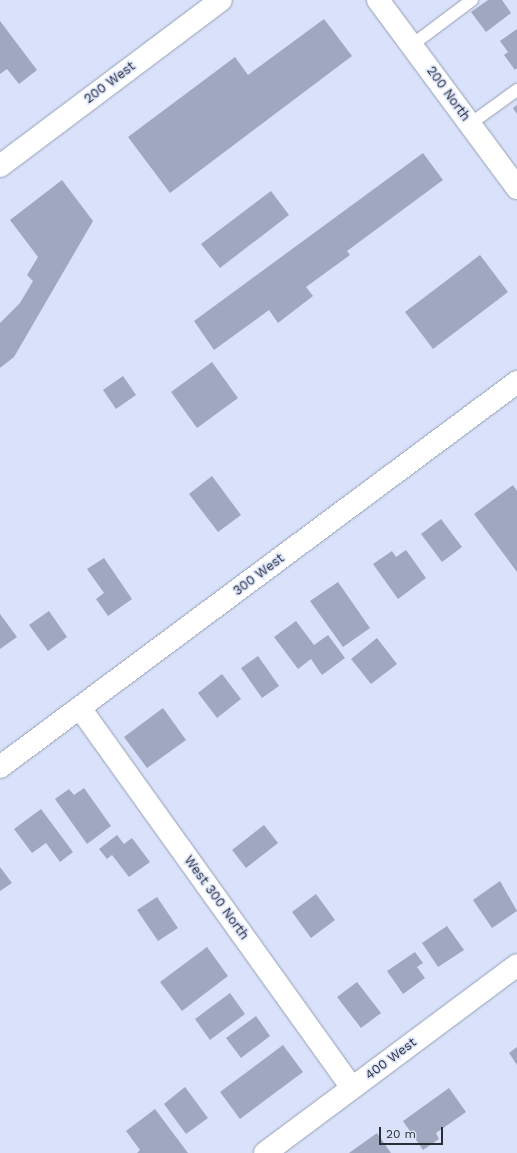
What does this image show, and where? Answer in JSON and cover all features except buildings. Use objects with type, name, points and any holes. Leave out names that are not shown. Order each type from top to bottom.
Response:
[{"type":"street","name":"200 West","points":[[0,166],[221,0]]},
{"type":"street","name":"200 North","points":[[378,0],[470,124],[514,178]]},
{"type":"street","name":"300 West","points":[[0,767],[517,382]]},
{"type":"street","name":"West 300 North","points":[[80,708],[352,1088]]},
{"type":"street","name":"400 West","points":[[265,1153],[517,965]]},
{"type":"lane","points":[[412,45],[472,0]]},
{"type":"lane","points":[[470,124],[517,90]]}]
